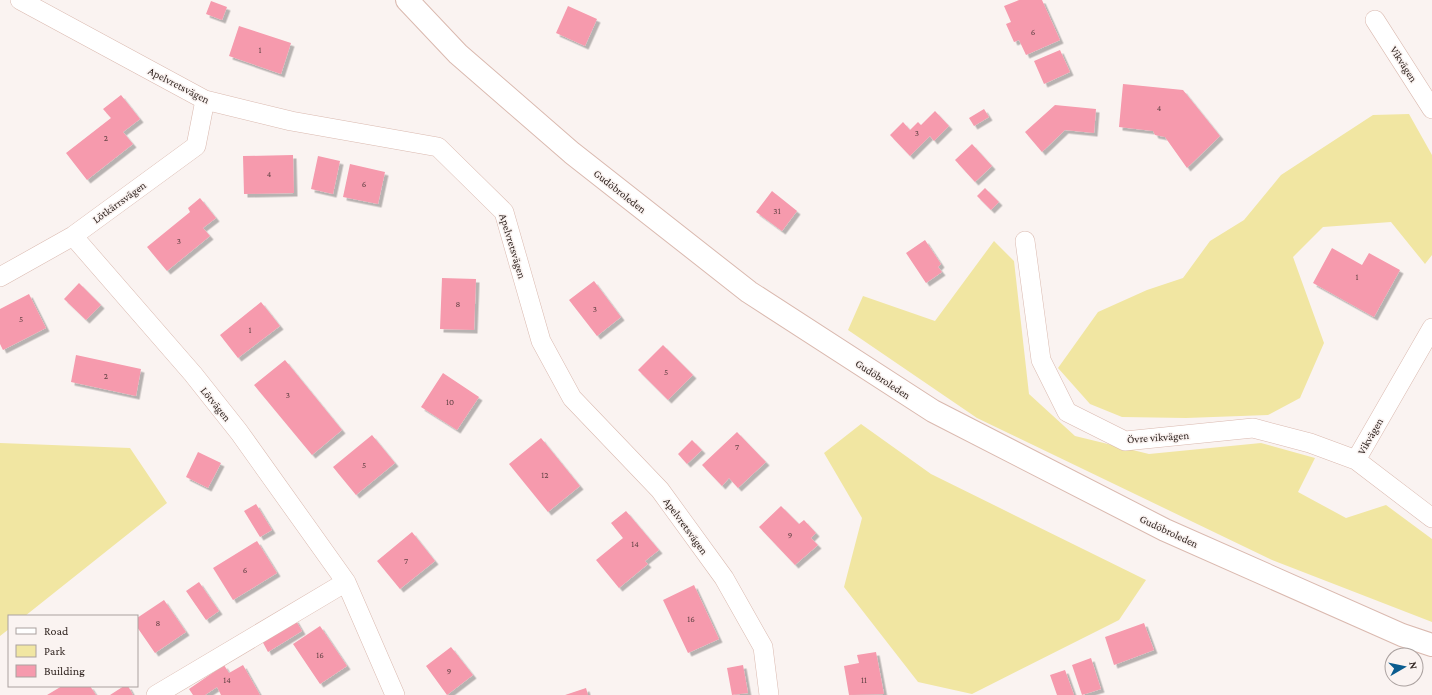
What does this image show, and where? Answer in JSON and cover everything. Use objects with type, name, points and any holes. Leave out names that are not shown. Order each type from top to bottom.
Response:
[{"type":"main road","name":"Gudöbroleden","points":[[406,0],[458,54],[572,152],[749,292],[933,411],[1165,530],[1402,635],[1432,645]]},
{"type":"street","name":"Apelvretsvägen","points":[[20,0],[205,100],[291,121],[438,147],[504,212],[541,341],[572,398],[660,490],[724,578],[763,646],[769,695]]},
{"type":"street","name":"Vikvägen","points":[[1375,20],[1432,109]]},
{"type":"street","name":"Lötkärrsvägen","points":[[0,277],[73,236],[196,146],[205,100]]},
{"type":"street","name":"Lötvägen","points":[[73,236],[193,374],[238,432],[346,582],[395,695]]},
{"type":"street","name":"Övre vikvägen","points":[[1025,241],[1041,360],[1067,412],[1125,441],[1253,428],[1310,443],[1356,460]]},
{"type":"street","name":"Vikvägen","points":[[1432,328],[1356,460],[1432,518]]},
{"type":"street","points":[[156,695],[346,582]]},
{"type":"green space","points":[[1409,114],[1432,155],[1432,255],[1425,264],[1391,222],[1323,227],[1293,257],[1324,343],[1300,398],[1268,415],[1186,418],[1122,417],[1090,404],[1058,368],[1098,312],[1147,290],[1183,278],[1210,241],[1244,220],[1281,175],[1373,115]]},
{"type":"green space","points":[[994,241],[1014,261],[1029,394],[1075,436],[1149,454],[1261,443],[1315,458],[1298,492],[1346,518],[1386,505],[1432,539],[1432,622],[1272,560],[977,418],[848,330],[863,296],[935,321]]},
{"type":"green space","points":[[861,424],[931,474],[1146,580],[1119,620],[972,694],[918,682],[844,587],[862,518],[824,453]]},
{"type":"green space","points":[[0,443],[130,448],[167,503],[26,615],[8,615],[8,630],[0,636]]},
{"type":"building","points":[[1019,0],[1042,0],[1060,40],[1026,55],[1019,40],[1014,42],[1006,24],[1011,22],[1004,6]]},
{"type":"building","points":[[211,1],[227,7],[222,20],[206,14]]},
{"type":"building","points":[[568,6],[597,19],[585,46],[556,33]]},
{"type":"building","points":[[239,26],[291,43],[281,74],[229,56]]},
{"type":"building","points":[[1060,50],[1070,72],[1044,84],[1034,61]]},
{"type":"building","points":[[1123,84],[1183,90],[1220,136],[1187,168],[1165,137],[1155,135],[1153,131],[1119,127]]},
{"type":"building","points":[[121,95],[140,119],[123,132],[133,144],[87,180],[66,153],[111,118],[103,109]]},
{"type":"building","points":[[1055,105],[1096,109],[1094,133],[1065,130],[1042,152],[1025,132]]},
{"type":"building","points":[[984,109],[989,117],[974,126],[969,118]]},
{"type":"building","points":[[935,111],[949,126],[934,141],[930,136],[910,156],[890,135],[903,122],[910,130],[918,122],[921,125]]},
{"type":"building","points":[[972,144],[992,166],[975,182],[955,160]]},
{"type":"building","points":[[293,155],[294,193],[244,194],[243,156]]},
{"type":"building","points":[[318,156],[340,161],[333,194],[311,189]]},
{"type":"building","points":[[350,164],[385,172],[378,204],[343,197]]},
{"type":"building","points":[[985,188],[999,202],[991,210],[977,196]]},
{"type":"building","points":[[772,191],[797,211],[782,231],[756,212]]},
{"type":"building","points":[[200,198],[216,218],[203,228],[210,236],[167,271],[147,247],[190,212],[188,208]]},
{"type":"building","points":[[925,240],[941,264],[938,267],[942,272],[926,283],[906,253]]},
{"type":"building","points":[[1332,248],[1362,265],[1369,253],[1400,270],[1374,317],[1313,283]]},
{"type":"building","points":[[442,278],[476,279],[474,330],[440,329]]},
{"type":"building","points":[[594,281],[621,317],[597,336],[569,300]]},
{"type":"building","points":[[79,283],[101,305],[86,320],[64,299]]},
{"type":"building","points":[[29,294],[46,328],[3,350],[0,344],[0,309]]},
{"type":"building","points":[[261,302],[280,326],[238,358],[220,335]]},
{"type":"building","points":[[663,345],[693,375],[668,400],[638,370]]},
{"type":"building","points":[[76,355],[141,369],[136,396],[71,382]]},
{"type":"building","points":[[285,360],[342,430],[312,455],[254,385]]},
{"type":"building","points":[[443,373],[479,397],[457,430],[421,407]]},
{"type":"building","points":[[737,432],[766,462],[738,488],[729,478],[722,486],[702,465]]},
{"type":"building","points":[[372,435],[395,463],[356,495],[333,467]]},
{"type":"building","points":[[541,438],[580,486],[548,512],[509,464]]},
{"type":"building","points":[[692,440],[702,450],[687,464],[678,454]]},
{"type":"building","points":[[198,452],[221,463],[208,488],[186,477]]},
{"type":"building","points":[[256,504],[272,530],[260,537],[244,511]]},
{"type":"building","points":[[781,506],[799,524],[804,520],[816,533],[811,538],[818,545],[795,565],[759,527]]},
{"type":"building","points":[[626,511],[659,550],[645,561],[648,564],[619,588],[596,560],[623,538],[611,523]]},
{"type":"building","points":[[412,532],[435,561],[400,589],[377,561]]},
{"type":"building","points":[[257,541],[277,573],[233,600],[213,568]]},
{"type":"building","points":[[199,582],[219,611],[206,620],[186,591]]},
{"type":"building","points":[[694,585],[719,639],[688,653],[663,600]]},
{"type":"building","points":[[164,600],[186,632],[155,653],[138,628],[138,617]]},
{"type":"building","points":[[295,619],[302,631],[268,652],[261,639]]},
{"type":"building","points":[[1144,623],[1154,650],[1114,665],[1105,637]]},
{"type":"building","points":[[320,626],[347,666],[320,684],[293,644]]},
{"type":"building","points":[[451,647],[473,675],[447,695],[426,666]]},
{"type":"building","points":[[876,652],[884,694],[849,695],[844,666],[859,663],[857,655]]},
{"type":"building","points":[[1091,658],[1101,689],[1082,695],[1072,665]]},
{"type":"building","points":[[224,665],[229,673],[243,665],[260,695],[221,695],[217,687],[205,695],[193,695],[189,689]]},
{"type":"building","points":[[743,665],[748,693],[732,695],[727,668]]},
{"type":"building","points":[[1065,670],[1074,695],[1057,695],[1050,675]]},
{"type":"building","points":[[60,687],[91,687],[96,695],[47,695]]},
{"type":"building","points":[[122,687],[129,687],[133,695],[110,695]]},
{"type":"building","points":[[586,688],[588,695],[565,695]]}]
